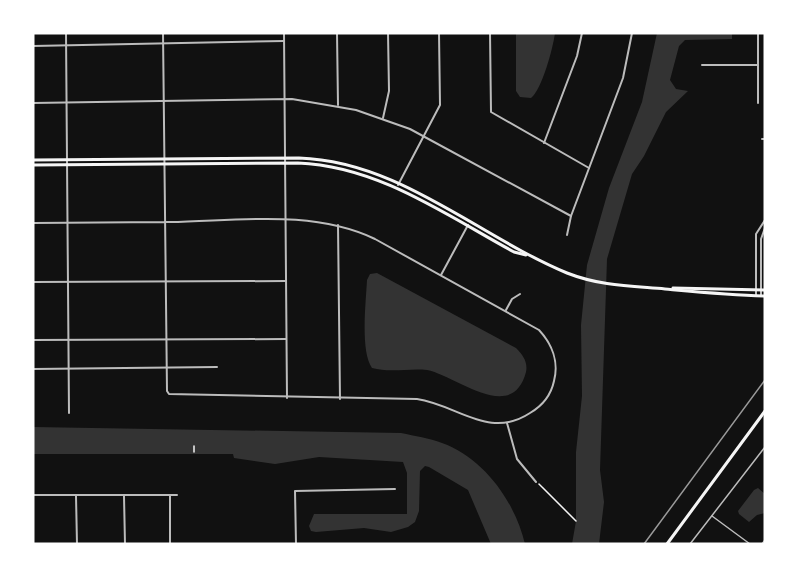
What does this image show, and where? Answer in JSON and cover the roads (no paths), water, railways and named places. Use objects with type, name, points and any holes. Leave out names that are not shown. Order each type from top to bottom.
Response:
[{"type":"main road","points":[[33,160],[314,158],[345,163],[399,183],[531,257]]},
{"type":"main road","points":[[33,165],[285,163],[344,168],[396,188],[514,252],[579,277],[615,286],[763,290]]},
{"type":"main road","points":[[662,289],[721,296],[763,296]]},
{"type":"main road","points":[[667,544],[765,411]]},
{"type":"street","points":[[66,33],[69,413]]},
{"type":"street","points":[[33,223],[165,222],[285,219],[338,225],[375,239],[506,310],[532,325],[545,336],[553,352],[556,369],[553,386],[542,404],[525,416],[507,423],[477,422],[443,405],[417,399],[169,394],[167,368],[165,222],[164,33]]},
{"type":"street","points":[[284,33],[287,398]]},
{"type":"street","points":[[337,33],[338,106]]},
{"type":"street","points":[[383,118],[389,91],[388,33]]},
{"type":"street","points":[[396,188],[440,105],[439,33]]},
{"type":"street","points":[[490,33],[491,112],[589,168]]},
{"type":"street","points":[[544,144],[577,56],[582,33]]},
{"type":"street","points":[[567,235],[571,216],[623,78],[632,33]]},
{"type":"street","points":[[758,33],[758,103]]},
{"type":"street","points":[[33,46],[284,41]]},
{"type":"street","points":[[702,65],[758,65]]},
{"type":"street","points":[[33,103],[284,99],[338,106],[383,118],[424,137],[571,216]]},
{"type":"street","points":[[756,296],[756,234],[764,221]]},
{"type":"street","points":[[441,275],[469,222]]},
{"type":"street","points":[[338,225],[340,399]]},
{"type":"street","points":[[763,296],[762,239],[765,228]]},
{"type":"street","points":[[33,282],[286,281]]},
{"type":"street","points":[[506,310],[512,299],[520,294]]},
{"type":"street","points":[[33,340],[286,339]]},
{"type":"street","points":[[33,369],[218,367]]},
{"type":"street","points":[[507,423],[517,459],[536,482]]},
{"type":"street","points":[[296,544],[295,491],[395,489]]},
{"type":"street","points":[[33,495],[177,495]]},
{"type":"street","points":[[76,495],[77,544]]},
{"type":"street","points":[[124,495],[125,544]]},
{"type":"street","points":[[170,495],[170,544]]},
{"type":"lane","points":[[690,544],[765,447]]},
{"type":"lane","points":[[762,451],[765,454]]},
{"type":"lane","points":[[711,516],[750,544]]},
{"type":"lane","points":[[762,544],[765,540]]},
{"type":"railway","points":[[644,544],[765,380]]}]
